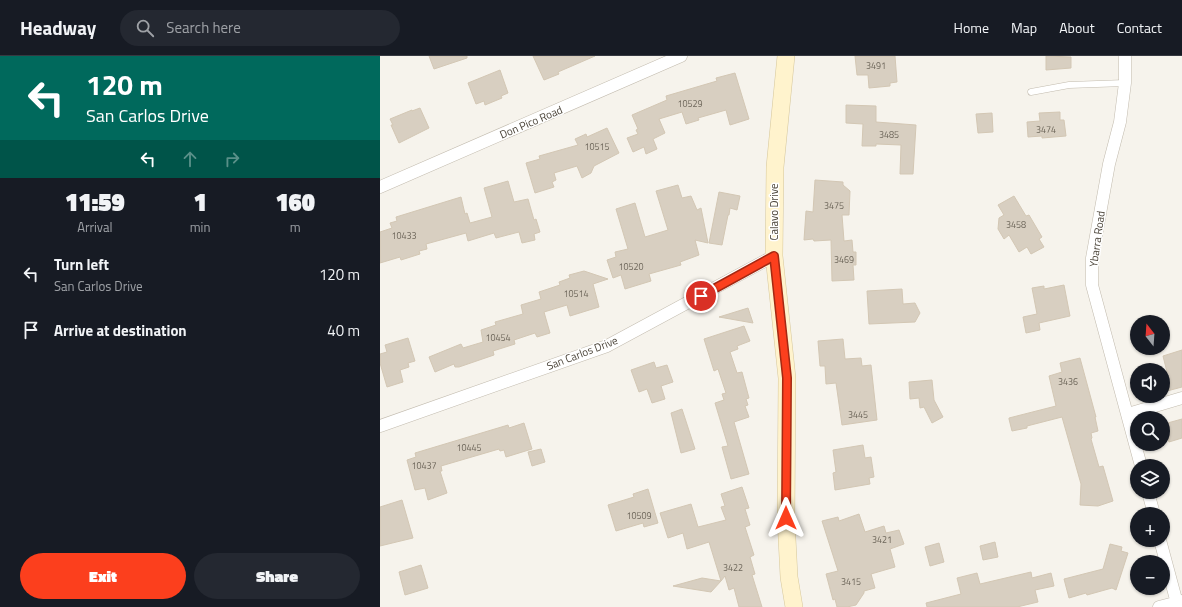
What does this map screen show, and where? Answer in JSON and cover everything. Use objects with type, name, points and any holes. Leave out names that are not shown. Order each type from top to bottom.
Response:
[{"type":"street","name":"Don Pico Road","points":[[380,187],[681,56]]},
{"type":"street","name":"Calavo Drive","points":[[786,56],[775,167],[774,256],[787,378],[786,518],[789,577],[794,607]]},
{"type":"street","name":"Ybarra Road","points":[[1125,56],[1125,83],[1120,122],[1109,164],[1092,258],[1092,285],[1139,459]]},
{"type":"street","name":"San Carlos Drive","points":[[380,426],[607,346],[774,256]]},
{"type":"street","points":[[1128,414],[1182,398]]},
{"type":"street","points":[[1159,607],[1179,604],[1162,547]]},
{"type":"lane","points":[[1031,92],[1069,85],[1125,83]]},
{"type":"building","points":[[429,56],[467,56],[467,58],[434,69]]},
{"type":"building","points":[[533,56],[595,56],[558,72],[559,74],[544,80]]},
{"type":"building","points":[[855,56],[895,56],[897,82],[890,83],[890,86],[869,88],[868,75],[857,75]]},
{"type":"building","points":[[1046,56],[1071,57],[1071,68],[1046,70]]},
{"type":"building","points":[[500,70],[508,93],[501,96],[502,98],[485,105],[484,101],[476,104],[468,83]]},
{"type":"building","points":[[735,73],[749,119],[730,125],[726,110],[698,118],[699,120],[686,124],[682,112],[659,119],[665,133],[653,139],[657,149],[646,154],[644,147],[633,152],[627,138],[638,134],[636,130],[638,129],[632,115],[667,100],[666,96],[717,81],[716,78]]},
{"type":"building","points":[[846,105],[876,106],[876,122],[916,125],[913,174],[900,174],[901,145],[876,144],[876,146],[862,146],[863,124],[846,123]]},
{"type":"building","points":[[420,108],[429,128],[399,143],[390,119]]},
{"type":"building","points":[[1060,112],[1060,120],[1064,120],[1066,136],[1042,138],[1042,136],[1028,137],[1027,122],[1040,121],[1039,113]]},
{"type":"building","points":[[992,113],[993,132],[978,133],[976,114]]},
{"type":"building","points":[[607,128],[619,153],[594,166],[591,173],[582,178],[577,166],[554,173],[556,180],[552,182],[554,187],[535,193],[526,163],[540,159],[539,156],[578,145],[575,139],[586,134],[587,137]]},
{"type":"building","points":[[815,180],[843,182],[843,185],[850,191],[849,215],[842,215],[844,241],[852,240],[853,252],[856,252],[856,265],[853,265],[854,280],[832,281],[831,240],[804,240],[806,211],[813,212]]},
{"type":"building","points":[[508,181],[514,202],[528,199],[534,220],[536,219],[540,232],[534,234],[535,240],[522,243],[519,232],[496,238],[494,233],[468,241],[466,233],[426,244],[427,249],[419,251],[420,254],[401,260],[400,257],[380,263],[380,232],[392,228],[390,223],[397,221],[396,217],[461,197],[465,214],[467,213],[470,223],[492,217],[484,188]]},
{"type":"building","points":[[678,185],[682,198],[691,196],[697,210],[701,208],[708,243],[695,240],[699,255],[680,262],[681,265],[649,274],[651,281],[625,289],[621,275],[613,278],[607,260],[616,257],[615,252],[628,249],[616,209],[635,203],[645,237],[668,230],[656,191]]},
{"type":"building","points":[[719,192],[740,196],[737,210],[730,208],[722,245],[709,243]]},
{"type":"building","points":[[1014,196],[1026,216],[1029,215],[1042,237],[1039,239],[1044,247],[1031,254],[1027,247],[1019,252],[1009,235],[1004,239],[998,229],[999,218],[1004,215],[998,205]]},
{"type":"building","points":[[584,271],[608,279],[593,284],[599,307],[570,316],[567,305],[544,312],[550,333],[537,337],[535,333],[514,340],[515,344],[493,351],[494,355],[459,367],[455,367],[454,364],[435,372],[429,357],[461,344],[463,348],[483,342],[481,330],[496,325],[495,322],[523,314],[521,305],[541,299],[539,292],[560,285],[559,282],[570,278],[569,275]]},
{"type":"building","points":[[1064,285],[1070,316],[1039,323],[1040,330],[1026,333],[1023,317],[1037,314],[1032,288],[1044,286],[1044,289]]},
{"type":"building","points":[[902,289],[903,304],[915,303],[920,313],[915,322],[869,324],[867,291]]},
{"type":"building","points":[[748,308],[753,323],[719,317]]},
{"type":"building","points":[[744,326],[750,341],[737,346],[738,349],[730,352],[737,373],[742,372],[749,398],[746,399],[748,405],[745,406],[749,417],[734,422],[749,474],[731,479],[722,447],[728,446],[715,403],[724,400],[722,394],[726,393],[718,369],[714,371],[704,339]]},
{"type":"building","points":[[408,338],[415,361],[408,363],[409,367],[400,370],[403,382],[387,387],[380,363],[380,354],[387,352],[385,345]]},
{"type":"building","points":[[843,339],[845,359],[861,358],[862,366],[871,365],[877,420],[842,425],[836,383],[826,384],[825,366],[820,366],[818,341]]},
{"type":"building","points":[[1182,350],[1182,387],[1170,390],[1170,363],[1165,363],[1163,356]]},
{"type":"building","points":[[1080,358],[1096,417],[1098,431],[1091,433],[1091,439],[1099,467],[1103,466],[1113,501],[1098,506],[1080,505],[1081,484],[1062,417],[1012,431],[1009,419],[1056,406],[1049,376],[1062,372],[1060,363]]},
{"type":"building","points":[[654,362],[656,368],[667,365],[673,382],[661,386],[665,399],[652,403],[647,389],[639,392],[631,370]]},
{"type":"building","points":[[932,380],[934,400],[943,417],[932,423],[924,407],[920,408],[919,398],[910,399],[909,382]]},
{"type":"building","points":[[682,409],[695,449],[681,453],[671,413]]},
{"type":"building","points":[[1182,419],[1182,438],[1170,442],[1170,422]]},
{"type":"building","points":[[524,423],[532,449],[506,457],[504,450],[500,451],[499,449],[441,466],[442,471],[440,471],[447,493],[428,500],[425,488],[415,490],[407,460],[416,457],[415,453],[508,425],[509,428]]},
{"type":"building","points":[[863,445],[865,458],[871,457],[874,477],[869,478],[870,484],[835,490],[833,473],[836,472],[833,450]]},
{"type":"building","points":[[541,449],[545,462],[532,466],[528,452]]},
{"type":"building","points":[[742,487],[749,508],[745,509],[750,525],[745,527],[754,555],[750,557],[755,574],[752,575],[762,607],[739,607],[734,588],[729,590],[725,576],[721,581],[709,542],[687,549],[683,533],[668,538],[660,513],[691,504],[698,527],[726,520],[721,507],[725,506],[721,494]]},
{"type":"building","points":[[648,489],[658,523],[644,527],[643,523],[616,531],[608,505],[634,497],[633,494]]},
{"type":"building","points":[[402,500],[413,538],[380,546],[380,507]]},
{"type":"building","points":[[859,514],[865,532],[884,526],[886,533],[899,530],[904,544],[890,549],[895,567],[871,574],[875,588],[864,591],[856,605],[837,607],[835,599],[833,600],[826,574],[838,571],[822,521],[838,517],[839,521]]},
{"type":"building","points":[[995,542],[998,557],[983,560],[980,546]]},
{"type":"building","points":[[939,543],[944,562],[930,566],[925,547]]},
{"type":"building","points":[[1110,544],[1122,547],[1121,551],[1128,553],[1116,590],[1112,588],[1069,598],[1064,579],[1103,569]]},
{"type":"building","points":[[421,565],[428,588],[405,595],[399,572]]},
{"type":"building","points":[[1031,572],[1032,578],[1051,573],[1054,586],[1035,590],[1038,602],[1017,607],[927,607],[926,603],[961,594],[957,578],[977,573],[980,584]]},
{"type":"building","points":[[702,578],[721,581],[711,592],[673,586]]},
{"type":"route","points":[[701,296],[774,256],[787,378],[786,518]]}]
